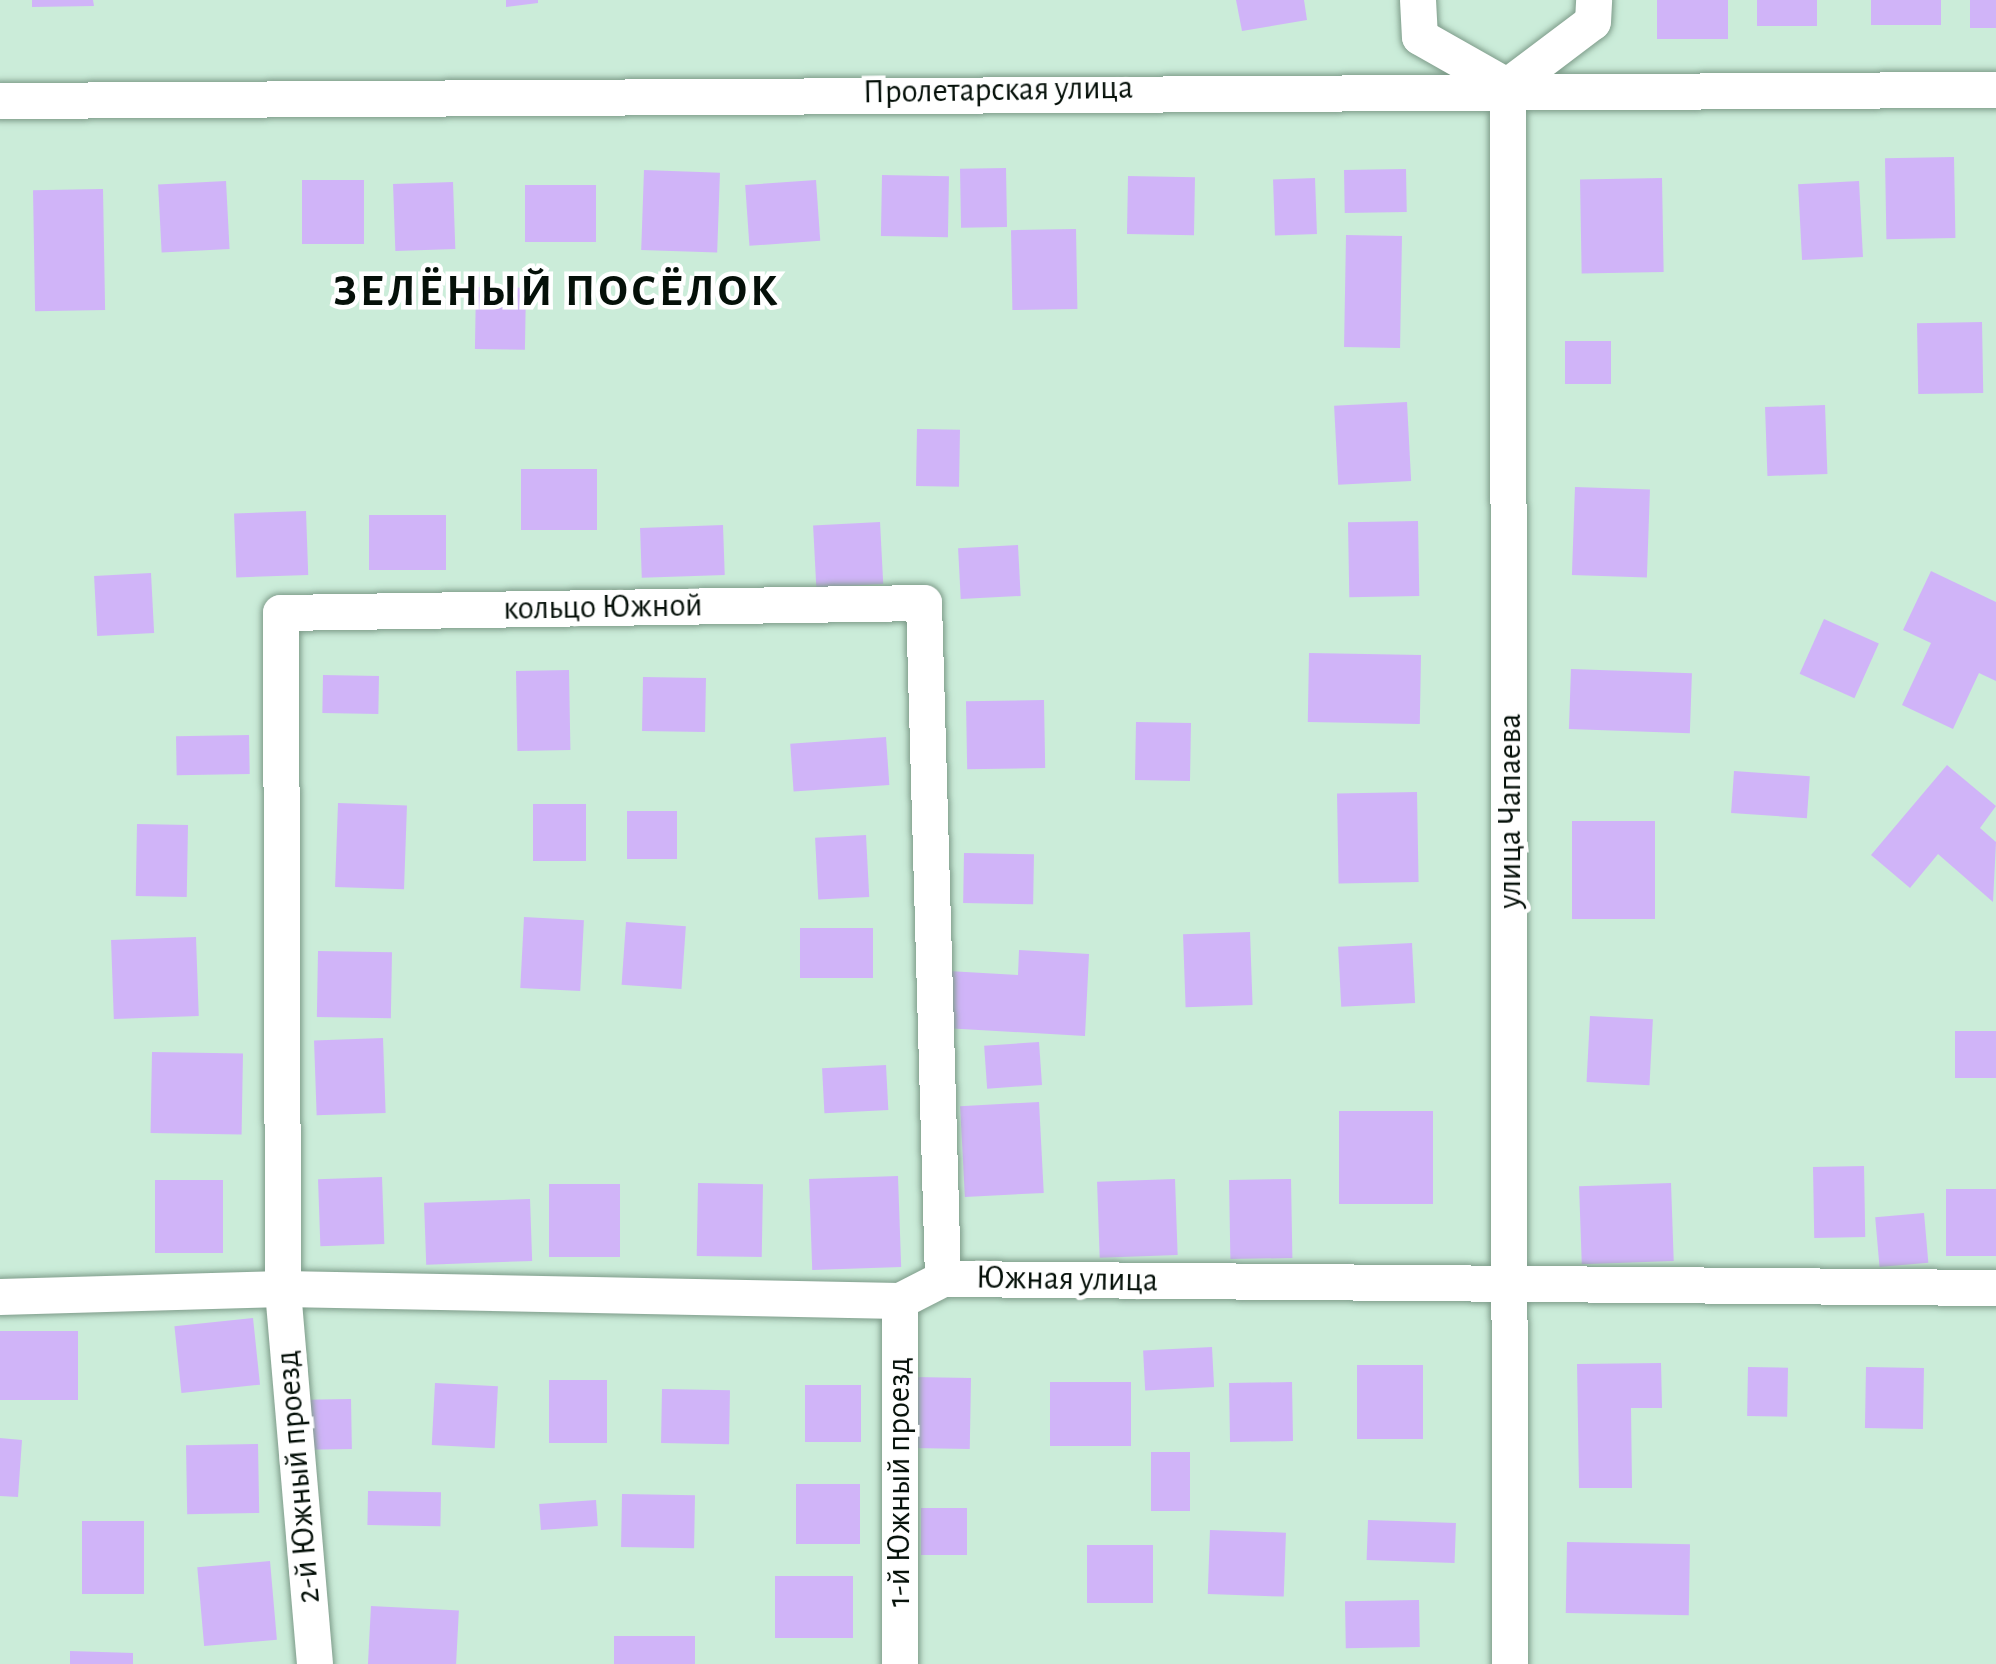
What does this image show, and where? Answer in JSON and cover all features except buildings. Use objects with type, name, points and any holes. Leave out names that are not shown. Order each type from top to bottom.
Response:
[{"type":"street","points":[[1418,0],[1420,37],[1508,86],[1593,22],[1594,0]]},
{"type":"street","name":"Пролетарская улица","points":[[0,101],[1508,86],[1996,90]]},
{"type":"street","name":"улица Чапаева","points":[[1508,86],[1510,1664]]},
{"type":"street","name":"кольцо Южной","points":[[283,1289],[281,613],[924,603],[943,1279]]},
{"type":"street","name":"Южная улица","points":[[0,1297],[283,1289],[900,1301],[943,1279],[1996,1288]]},
{"type":"street","name":"2-й Южный проезд","points":[[283,1289],[315,1664]]},
{"type":"street","name":"1-й Южный проезд","points":[[900,1301],[900,1664]]},
{"type":"district","name":"ЗЕЛЁНЫЙ ПОСЁЛОК","points":[[557,292]]}]
